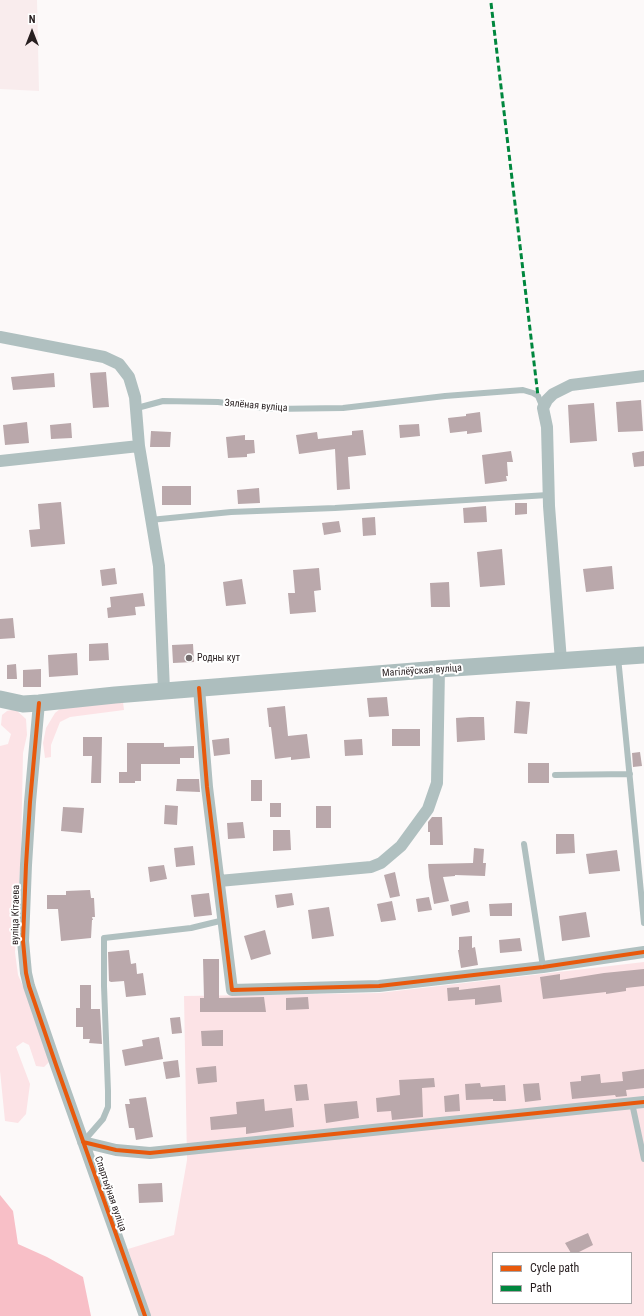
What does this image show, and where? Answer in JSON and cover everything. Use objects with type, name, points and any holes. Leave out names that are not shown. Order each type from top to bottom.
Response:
[{"type":"main road","name":"Магілёўская вуліца","points":[[199,688],[644,655]]},
{"type":"main road","points":[[0,699],[23,704],[199,688]]},
{"type":"street","points":[[0,337],[88,353],[110,359],[119,364],[129,377],[136,408],[139,446],[160,579],[164,691]]},
{"type":"street","points":[[561,662],[548,495],[547,427],[543,408],[547,400],[553,394],[571,385],[644,376]]},
{"type":"street","points":[[0,461],[139,446]]},
{"type":"street","points":[[219,881],[371,867],[382,863],[401,846],[428,809],[437,784],[439,669]]},
{"type":"street","points":[[199,688],[207,787],[232,990],[379,986],[544,967],[644,952]]},
{"type":"street","name":"вуліца Кітаева","points":[[40,703],[30,802],[26,865],[23,941],[24,960],[29,986],[83,1142]]},
{"type":"street","points":[[83,1142],[116,1150],[150,1153],[638,1103]]},
{"type":"street","name":"Спартыўная вуліца","points":[[83,1142],[145,1316]]},
{"type":"lane","name":"Зялёная вуліца","points":[[136,408],[163,401],[218,402],[272,409],[343,408],[445,396],[523,390],[538,396],[543,408]]},
{"type":"lane","points":[[150,520],[231,512],[335,508],[548,495]]},
{"type":"lane","points":[[618,657],[644,923]]},
{"type":"lane","points":[[555,775],[630,774]]},
{"type":"lane","points":[[524,844],[544,967]]},
{"type":"lane","points":[[83,1142],[103,1119],[108,1107],[104,938],[191,928],[224,920]]},
{"type":"lane","points":[[638,1103],[644,1158]]},
{"type":"shaded area","points":[[0,0],[37,0],[39,91],[0,89]]},
{"type":"shaded area","points":[[123,702],[124,710],[70,717],[60,722],[51,745],[51,757],[45,758],[43,743],[46,728],[55,713],[65,705]]},
{"type":"shaded area","points":[[15,709],[26,719],[27,735],[23,753],[21,852],[15,952],[18,975],[27,995],[50,1061],[44,1067],[36,1066],[29,1045],[23,1042],[16,1047],[30,1084],[26,1114],[18,1123],[5,1121],[0,1071],[0,746],[8,744],[11,734],[1,725],[2,715],[7,711]]},
{"type":"shaded area","points":[[644,962],[644,1316],[148,1316],[128,1249],[174,1235],[187,1160],[184,996],[379,993]]},
{"type":"shaded area","points":[[0,1195],[13,1211],[18,1244],[47,1257],[83,1277],[91,1316],[0,1316]]},
{"type":"building","points":[[106,372],[109,407],[93,408],[90,373]]},
{"type":"building","points":[[54,373],[55,387],[13,390],[11,377]]},
{"type":"building","points":[[641,400],[643,431],[618,432],[616,402]]},
{"type":"building","points":[[594,403],[597,441],[570,443],[568,405]]},
{"type":"building","points":[[480,412],[482,432],[467,434],[467,431],[450,433],[448,418],[466,416],[466,414]]},
{"type":"building","points":[[27,422],[29,443],[5,445],[3,425]]},
{"type":"building","points":[[71,423],[72,438],[51,439],[50,425]]},
{"type":"building","points":[[419,424],[420,436],[400,438],[399,425]]},
{"type":"building","points":[[363,430],[366,455],[348,457],[350,489],[337,490],[335,449],[299,454],[296,435],[317,432],[318,439],[352,435],[352,431]]},
{"type":"building","points":[[151,431],[171,432],[170,447],[150,447]]},
{"type":"building","points":[[245,435],[245,440],[254,440],[255,453],[247,454],[247,457],[228,458],[226,437]]},
{"type":"building","points":[[511,451],[513,462],[507,462],[507,481],[485,484],[482,455]]},
{"type":"building","points":[[644,451],[644,466],[634,467],[632,453]]},
{"type":"building","points":[[162,486],[191,486],[191,505],[162,505]]},
{"type":"building","points":[[259,488],[260,503],[238,504],[237,490]]},
{"type":"building","points":[[61,502],[65,544],[31,547],[29,530],[40,529],[38,504]]},
{"type":"building","points":[[515,503],[527,503],[527,514],[515,515]]},
{"type":"building","points":[[486,506],[487,522],[464,523],[463,508]]},
{"type":"building","points":[[375,517],[376,535],[363,536],[362,518]]},
{"type":"building","points":[[339,521],[341,532],[324,535],[322,523]]},
{"type":"building","points":[[502,549],[505,585],[480,587],[477,552]]},
{"type":"building","points":[[612,566],[614,589],[586,592],[583,569]]},
{"type":"building","points":[[115,568],[117,584],[102,586],[100,570]]},
{"type":"building","points":[[319,568],[321,590],[314,591],[316,612],[290,614],[288,593],[295,593],[293,570]]},
{"type":"building","points":[[242,579],[246,604],[226,606],[223,582]]},
{"type":"building","points":[[449,582],[450,607],[431,607],[430,583]]},
{"type":"building","points":[[143,593],[145,606],[135,607],[136,615],[108,618],[107,608],[111,607],[110,597]]},
{"type":"building","points":[[13,618],[15,638],[0,639],[0,619]]},
{"type":"building","points":[[108,643],[109,660],[89,661],[89,644]]},
{"type":"building","points":[[193,644],[194,662],[173,663],[172,645]]},
{"type":"building","points":[[77,653],[78,675],[49,677],[48,655]]},
{"type":"building","points":[[16,664],[17,679],[7,679],[7,665]]},
{"type":"building","points":[[41,669],[41,687],[23,687],[23,670]]},
{"type":"building","points":[[387,697],[389,716],[369,717],[367,698]]},
{"type":"building","points":[[516,701],[530,702],[527,734],[514,733]]},
{"type":"building","points":[[285,706],[288,736],[307,734],[310,758],[291,760],[291,757],[275,759],[267,708]]},
{"type":"building","points":[[484,717],[485,740],[457,742],[456,718]]},
{"type":"building","points":[[392,729],[420,729],[420,746],[392,746]]},
{"type":"building","points":[[83,737],[102,737],[101,783],[91,783],[92,756],[83,756]]},
{"type":"building","points":[[229,738],[230,754],[214,756],[212,740]]},
{"type":"building","points":[[362,739],[363,755],[345,756],[344,740]]},
{"type":"building","points":[[127,743],[164,743],[164,747],[194,746],[194,758],[180,758],[180,764],[141,764],[141,781],[135,781],[135,783],[119,783],[119,772],[127,772]]},
{"type":"building","points":[[640,752],[642,766],[633,767],[632,753]]},
{"type":"building","points":[[528,763],[549,763],[549,783],[528,783]]},
{"type":"building","points":[[177,779],[199,779],[200,792],[176,791]]},
{"type":"building","points":[[251,780],[262,780],[262,801],[251,801]]},
{"type":"building","points":[[270,803],[281,803],[281,817],[270,817]]},
{"type":"building","points":[[165,805],[178,806],[177,825],[164,824]]},
{"type":"building","points":[[316,806],[331,806],[331,828],[316,828]]},
{"type":"building","points":[[63,807],[84,808],[82,833],[61,831]]},
{"type":"building","points":[[432,817],[442,817],[443,845],[430,845],[428,822]]},
{"type":"building","points":[[243,822],[245,838],[228,839],[227,823]]},
{"type":"building","points":[[273,830],[290,830],[291,850],[273,851]]},
{"type":"building","points":[[556,834],[574,834],[575,853],[556,854]]},
{"type":"building","points":[[193,846],[195,865],[176,867],[174,848]]},
{"type":"building","points":[[474,848],[484,849],[483,863],[486,863],[485,876],[455,875],[443,877],[449,901],[434,904],[428,864],[473,863]]},
{"type":"building","points":[[617,850],[620,871],[589,874],[586,854]]},
{"type":"building","points":[[164,865],[167,879],[150,882],[148,867]]},
{"type":"building","points":[[395,872],[400,896],[390,898],[384,875]]},
{"type":"building","points":[[90,890],[91,898],[94,898],[95,917],[92,917],[91,938],[61,941],[58,909],[47,909],[47,895],[66,895],[66,891]]},
{"type":"building","points":[[209,893],[212,915],[194,917],[191,895]]},
{"type":"building","points":[[292,893],[294,905],[277,908],[275,895]]},
{"type":"building","points":[[429,897],[432,910],[418,912],[416,899]]},
{"type":"building","points":[[392,901],[396,920],[381,922],[377,904]]},
{"type":"building","points":[[468,901],[470,912],[452,916],[450,905]]},
{"type":"building","points":[[512,903],[512,916],[490,916],[489,904]]},
{"type":"building","points":[[329,907],[334,936],[312,939],[308,910]]},
{"type":"building","points":[[586,912],[590,937],[562,941],[559,916]]},
{"type":"building","points":[[265,930],[271,954],[251,960],[244,936]]},
{"type":"building","points":[[472,936],[472,948],[475,947],[478,965],[461,968],[458,950],[459,937]]},
{"type":"building","points":[[520,938],[522,951],[500,953],[499,940]]},
{"type":"building","points":[[129,950],[131,964],[136,963],[137,974],[143,973],[146,995],[126,997],[124,981],[109,981],[108,952]]},
{"type":"building","points":[[203,959],[219,959],[219,998],[264,997],[266,1012],[200,1012],[200,998],[204,998]]},
{"type":"building","points":[[644,969],[644,986],[626,988],[626,991],[606,994],[606,992],[543,999],[540,977],[560,974],[560,980],[604,973]]},
{"type":"building","points":[[80,985],[91,985],[91,1009],[100,1009],[102,1044],[89,1043],[90,1039],[83,1039],[83,1027],[76,1027],[76,1008],[80,1008]]},
{"type":"building","points":[[500,985],[502,1002],[475,1005],[475,999],[448,1001],[447,988],[459,987],[459,990]]},
{"type":"building","points":[[308,997],[309,1009],[286,1010],[286,998]]},
{"type":"building","points":[[180,1017],[182,1033],[172,1034],[170,1018]]},
{"type":"building","points":[[223,1030],[223,1046],[202,1046],[201,1031]]},
{"type":"building","points":[[159,1037],[163,1059],[125,1066],[122,1050],[143,1046],[142,1040]]},
{"type":"building","points":[[178,1060],[180,1077],[166,1079],[163,1062]]},
{"type":"building","points":[[216,1066],[217,1082],[198,1084],[196,1068]]},
{"type":"building","points":[[644,1069],[644,1088],[626,1090],[627,1096],[616,1097],[615,1095],[572,1099],[570,1082],[581,1081],[581,1076],[600,1074],[601,1083],[623,1081],[622,1072]]},
{"type":"building","points":[[434,1078],[435,1087],[422,1088],[423,1117],[392,1120],[391,1111],[377,1112],[376,1098],[400,1095],[399,1080]]},
{"type":"building","points":[[480,1083],[481,1087],[505,1085],[506,1101],[493,1101],[493,1099],[466,1100],[465,1084]]},
{"type":"building","points":[[539,1083],[541,1100],[525,1102],[523,1084]]},
{"type":"building","points":[[307,1084],[309,1100],[296,1101],[294,1085]]},
{"type":"building","points":[[459,1094],[460,1111],[445,1112],[444,1096]]},
{"type":"building","points":[[146,1097],[153,1137],[136,1140],[134,1128],[129,1128],[125,1104],[130,1104],[129,1099]]},
{"type":"building","points":[[264,1099],[265,1111],[292,1108],[294,1127],[246,1134],[246,1127],[211,1130],[210,1117],[237,1114],[236,1102]]},
{"type":"building","points":[[357,1101],[359,1118],[326,1123],[324,1104]]},
{"type":"building","points":[[162,1183],[163,1202],[139,1203],[138,1184]]},
{"type":"building","points":[[588,1233],[593,1245],[579,1252],[570,1252],[565,1243]]},
{"type":"marked path","points":[[491,3],[538,396]]},
{"type":"cycle path","points":[[199,688],[207,787],[232,990],[379,986],[543,967],[644,952]]},
{"type":"cycle path","points":[[39,703],[26,865],[23,941],[26,973],[56,1065],[145,1316]]},
{"type":"cycle path","points":[[83,1142],[116,1150],[150,1153],[644,1102]]},
{"type":"place","name":"Родны кут","points":[[189,658]]}]
